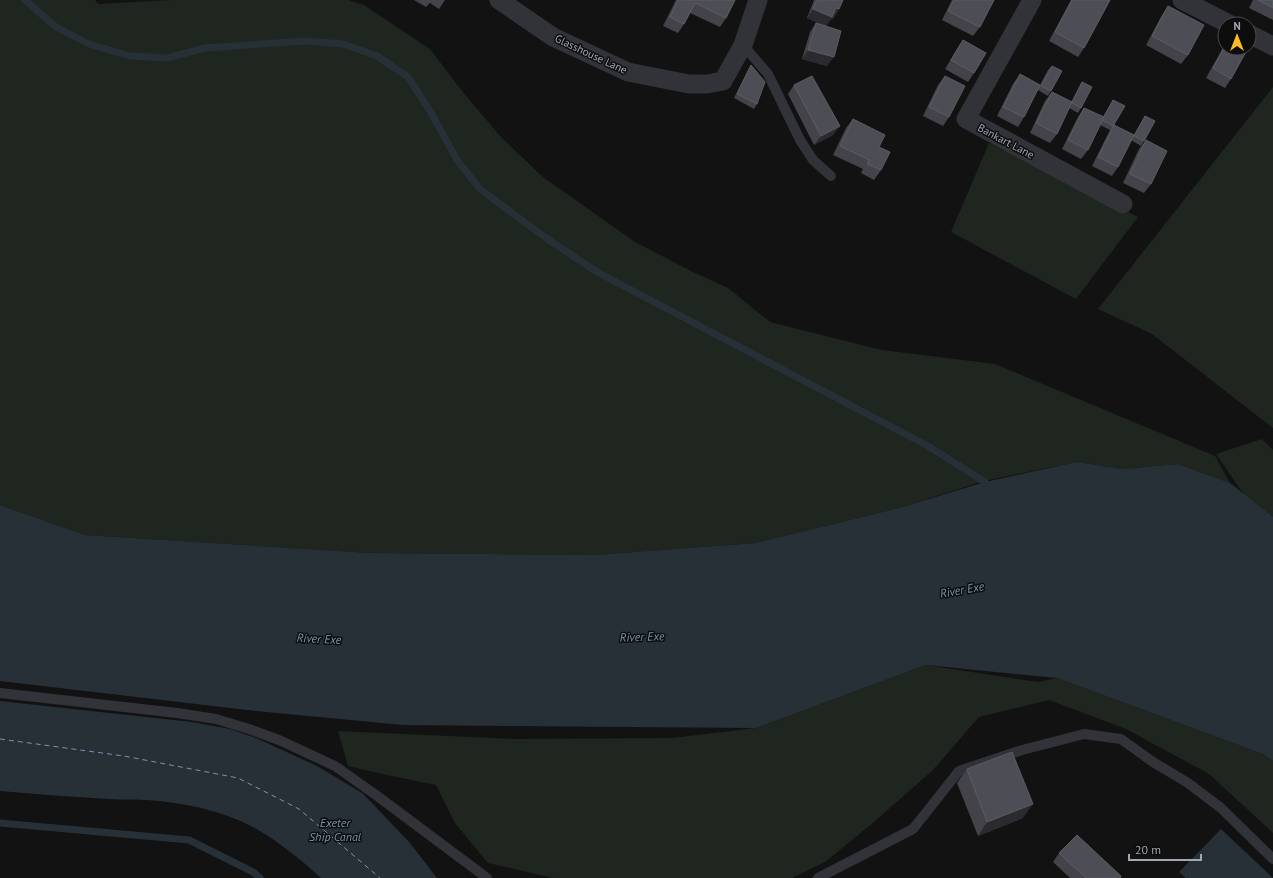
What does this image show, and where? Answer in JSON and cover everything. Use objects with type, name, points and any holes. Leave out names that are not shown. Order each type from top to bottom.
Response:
[{"type":"street","name":"Glasshouse Lane","points":[[499,0],[553,37],[628,72],[689,84],[707,84],[723,81],[743,45],[758,0]]},
{"type":"street","name":"Bankart Lane","points":[[1032,0],[966,119],[1123,204]]},
{"type":"street","points":[[1182,0],[1217,18]]},
{"type":"street","points":[[1257,38],[1273,46]]},
{"type":"lane","points":[[743,45],[768,74],[800,140],[813,160],[831,176]]},
{"type":"lane","points":[[0,692],[192,716],[249,728],[273,737],[335,766],[487,878]]},
{"type":"lane","points":[[818,878],[913,829],[959,771],[1022,750],[1084,734],[1121,739],[1221,808],[1273,859]]},
{"type":"shaded area","points":[[0,0],[95,0],[98,4],[171,0],[348,0],[364,5],[430,49],[462,91],[501,137],[543,177],[635,242],[728,288],[770,322],[882,350],[995,364],[1215,456],[1230,483],[1178,464],[1122,469],[1077,462],[984,481],[899,508],[756,543],[594,555],[370,553],[85,535],[0,505]]},
{"type":"shaded area","points":[[1273,87],[1273,428],[1152,334],[1098,309]]},
{"type":"shaded area","points":[[989,143],[1138,217],[1076,299],[951,232]]},
{"type":"shaded area","points":[[1262,439],[1273,450],[1273,521],[1247,499],[1216,454]]},
{"type":"shaded area","points":[[926,665],[1038,682],[1057,678],[1263,754],[1273,761],[1273,833],[1209,774],[1126,729],[1049,700],[979,717],[933,770],[874,822],[825,862],[792,878],[553,878],[488,863],[455,823],[436,785],[348,766],[338,731],[514,739],[672,738],[756,728]]},
{"type":"water","name":"River Exe","points":[[1077,462],[1122,469],[1178,464],[1230,483],[1273,517],[1273,761],[1263,754],[1057,678],[926,665],[756,728],[403,725],[256,711],[0,681],[0,505],[85,535],[370,553],[594,555],[756,543],[899,508],[985,482]]},
{"type":"water","name":"Exeter Ship Canal","points":[[0,701],[192,722],[230,729],[256,738],[317,766],[362,793],[410,843],[437,878],[321,878],[271,838],[253,827],[228,816],[187,805],[159,801],[0,791]]},
{"type":"water","points":[[1221,829],[1273,878],[1186,878],[1179,872]]},
{"type":"building","points":[[678,0],[735,0],[726,18],[695,3],[684,24],[670,17]]},
{"type":"building","points":[[817,0],[843,0],[839,9],[836,8],[832,17],[813,9]]},
{"type":"building","points":[[954,0],[994,0],[980,27],[948,11]]},
{"type":"building","points":[[1072,0],[1110,0],[1084,48],[1055,32]]},
{"type":"building","points":[[1258,0],[1273,0],[1273,8]]},
{"type":"building","points":[[1168,6],[1204,25],[1188,55],[1152,36]]},
{"type":"building","points":[[816,23],[841,31],[834,57],[808,50]]},
{"type":"building","points":[[963,40],[986,53],[974,73],[951,60]]},
{"type":"building","points":[[1220,56],[1244,56],[1231,79],[1213,68]]},
{"type":"building","points":[[751,65],[765,82],[757,104],[737,94]]},
{"type":"building","points":[[1052,66],[1062,71],[1051,91],[1041,86]]},
{"type":"building","points":[[1020,74],[1040,85],[1024,117],[1003,107]]},
{"type":"building","points":[[812,76],[840,126],[821,136],[794,85]]},
{"type":"building","points":[[945,76],[965,86],[949,117],[929,107]]},
{"type":"building","points":[[1082,82],[1092,87],[1081,108],[1072,103]]},
{"type":"building","points":[[1052,92],[1072,102],[1057,134],[1036,123]]},
{"type":"building","points":[[1113,100],[1125,106],[1113,126],[1102,120]]},
{"type":"building","points":[[1084,108],[1104,117],[1088,150],[1068,140]]},
{"type":"building","points":[[1145,116],[1155,121],[1144,141],[1134,136]]},
{"type":"building","points":[[853,119],[885,135],[879,147],[890,152],[881,170],[867,164],[869,160],[840,146]]},
{"type":"building","points":[[1114,125],[1134,135],[1118,167],[1098,157]]},
{"type":"building","points":[[1146,140],[1167,151],[1151,184],[1130,174]]},
{"type":"building","points":[[1012,752],[1033,804],[987,822],[967,769]]},
{"type":"building","points":[[1077,835],[1121,876],[1120,878],[1086,878],[1059,853]]},
{"type":"waterway","points":[[25,0],[56,27],[89,44],[130,56],[167,58],[205,48],[305,41],[343,44],[377,56],[408,77],[430,111],[457,160],[480,189],[546,238],[597,272],[928,446],[985,482]]},
{"type":"waterway","points":[[0,823],[189,840],[253,872],[260,878]]},
{"type":"ferry route","points":[[0,739],[124,756],[238,778],[299,809],[380,878]]}]
